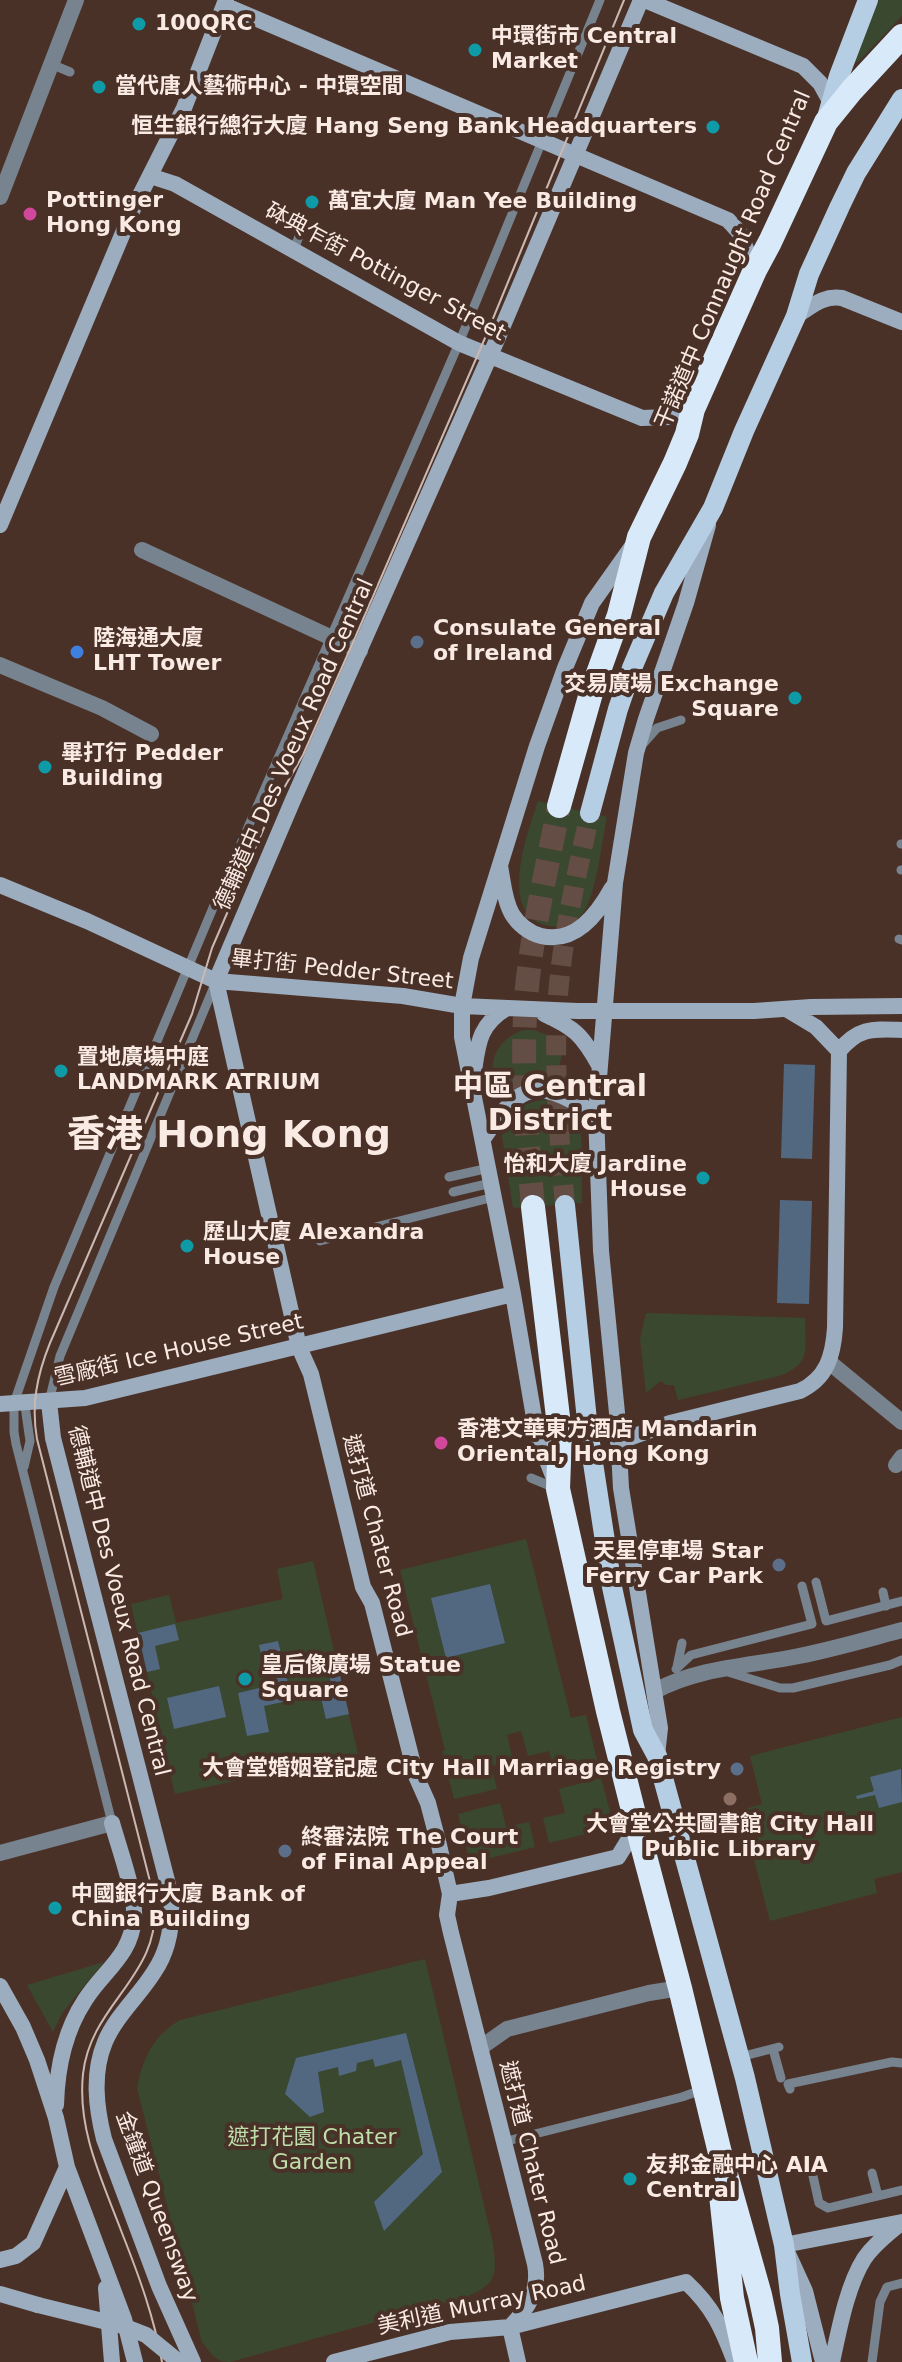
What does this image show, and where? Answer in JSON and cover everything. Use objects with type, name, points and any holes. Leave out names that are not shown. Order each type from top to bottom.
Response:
[{"type":"highway","points":[[828,112],[902,36]]},
{"type":"highway","name":"干諾道中 Connaught Road Central","points":[[559,806],[591,693],[619,615],[639,537],[675,463],[693,409],[828,112]]},
{"type":"highway","name":"干諾道中 Connaught Road Central","points":[[533,1207],[560,1434],[558,1489],[608,1711],[720,2153]]},
{"type":"highway","points":[[720,2153],[720,2189],[732,2298],[746,2362]]},
{"type":"highway","points":[[720,2153],[760,2295],[770,2362]]},
{"type":"main road","points":[[643,0],[803,66],[820,83],[828,112]]},
{"type":"main road","name":"德輔道中 Des Voeux Road Central","points":[[216,981],[643,0]]},
{"type":"main road","name":"干諾道中 Connaught Road Central","points":[[828,112],[868,0]]},
{"type":"main road","points":[[0,525],[133,209],[184,108],[225,3],[728,220],[739,232],[755,270]]},
{"type":"main road","points":[[590,813],[609,737],[632,668],[664,593],[713,508],[796,316],[809,274],[845,195],[900,101]]},
{"type":"main road","name":"砵典乍街 Pottinger Street","points":[[150,176],[175,184],[297,241],[459,343],[642,418],[669,417],[693,409]]},
{"type":"main road","points":[[796,316],[821,300],[832,297],[842,298],[902,322]]},
{"type":"main road","points":[[657,1756],[660,1728],[621,1488],[601,1251],[596,1114],[615,883],[636,753],[686,603],[713,508]]},
{"type":"main road","name":"干諾道中 Connaught Road Central","points":[[558,1489],[537,1435],[513,1294],[462,1037],[462,1006],[471,958],[537,746],[565,668],[592,603],[639,537]]},
{"type":"main road","points":[[500,866],[506,902],[513,916],[523,927],[537,935],[552,938],[581,928],[594,915],[615,883]]},
{"type":"main road","name":"畢打街 Pedder Street","points":[[0,885],[87,921],[216,981],[403,996],[462,1006],[603,1012],[902,1006]]},
{"type":"main road","name":"遮打道 Chater Road","points":[[216,981],[299,1347],[311,1374],[363,1587],[372,1603],[416,1776],[428,1803],[450,1894],[447,1915],[537,2277],[532,2300],[510,2327]]},
{"type":"main road","points":[[472,1083],[480,1038],[495,1015],[507,1008]]},
{"type":"main road","points":[[534,1009],[574,1029],[599,1065]]},
{"type":"main road","points":[[786,1009],[816,1027],[839,1051]]},
{"type":"main road","points":[[618,1442],[670,1423],[800,1391],[817,1380],[829,1362],[835,1323],[839,1051],[849,1039],[865,1030],[902,1030]]},
{"type":"main road","points":[[483,1139],[506,1106],[531,1091],[549,1090],[596,1114]]},
{"type":"main road","points":[[565,1205],[588,1430],[623,1648],[643,1730],[657,1756],[740,2057],[784,2245],[802,2362]]},
{"type":"main road","name":"雪廠街 Ice House Street","points":[[15,1399],[49,1402],[85,1398],[513,1294]]},
{"type":"main road","name":"雪廠街 Ice House Street","points":[[311,1374],[320,1342]]},
{"type":"main road","name":"德輔道中 Des Voeux Road Central","points":[[49,1402],[53,1438],[173,1913],[164,1952],[155,1971],[117,2020],[99,2062]]},
{"type":"main road","name":"德輔道中 Des Voeux Road Central","points":[[56,2118],[59,2066],[73,2020],[86,1998],[115,1965],[131,1937],[135,1914],[112,1823]]},
{"type":"main road","points":[[450,1894],[489,1888],[618,1857],[637,1826]]},
{"type":"main road","points":[[0,1986],[37,2060],[56,2118],[67,2167],[124,2319],[135,2362]]},
{"type":"main road","name":"金鐘道 Queensway","points":[[99,2062],[96,2094],[104,2139],[159,2286],[193,2362]]},
{"type":"main road","points":[[0,2260],[16,2256],[33,2243],[67,2167]]},
{"type":"main road","points":[[784,2245],[902,2222]]},
{"type":"main road","points":[[832,2362],[844,2310],[864,2259],[879,2241],[902,2222]]},
{"type":"main road","points":[[784,2245],[805,2291],[823,2362]]},
{"type":"main road","points":[[105,2272],[112,2362]]},
{"type":"main road","name":"美利道 Murray Road","points":[[334,2362],[450,2332],[510,2327],[686,2282],[705,2299],[735,2362]]},
{"type":"main road","points":[[0,2294],[134,2330],[163,2347],[179,2362]]},
{"type":"main road","points":[[0,2302],[20,2300]]},
{"type":"main road","points":[[510,2327],[518,2362]]},
{"type":"street","points":[[0,197],[76,0]]},
{"type":"street","points":[[142,550],[360,651]]},
{"type":"street","points":[[0,665],[102,708],[151,734]]},
{"type":"street","points":[[829,1362],[902,1422]]},
{"type":"street","points":[[655,1691],[677,1674],[799,1656],[902,1630]]},
{"type":"street","points":[[0,1853],[112,1823]]},
{"type":"street","points":[[480,2048],[507,2029],[680,1988]]},
{"type":"lane","name":"德輔道中 Des Voeux Road Central","points":[[112,1823],[23,1473],[30,1441],[15,1399],[54,1287],[459,343],[600,0]]},
{"type":"lane","points":[[51,64],[70,72]]},
{"type":"lane","points":[[636,753],[657,728],[681,720]]},
{"type":"lane","name":"德輔道中 Des Voeux Road Central","points":[[49,1402],[60,1356],[216,981]]},
{"type":"lane","points":[[449,1177],[491,1182]]},
{"type":"lane","points":[[453,1192],[491,1182]]},
{"type":"lane","points":[[320,1241],[491,1182]]},
{"type":"lane","points":[[531,1478],[558,1489]]},
{"type":"lane","points":[[816,1582],[826,1621],[902,1601]]},
{"type":"lane","points":[[677,1674],[691,1655],[812,1624],[802,1586]]},
{"type":"lane","points":[[883,1592],[886,1606]]},
{"type":"lane","points":[[746,1627],[749,1640]]},
{"type":"lane","points":[[677,1674],[682,1643]]},
{"type":"lane","points":[[720,1670],[780,1688],[793,1688],[902,1660]]},
{"type":"lane","points":[[740,2057],[776,2048],[781,2078]]},
{"type":"lane","points":[[790,2089],[788,2084],[892,2062],[902,2063]]},
{"type":"lane","points":[[503,2142],[704,2089]]},
{"type":"lane","points":[[872,2173],[878,2196]]},
{"type":"lane","points":[[813,2176],[819,2203],[828,2208],[902,2190]]},
{"type":"lane","points":[[872,2362],[880,2302],[887,2287],[902,2283]]},
{"type":"green space","points":[[874,0],[902,0],[902,16],[855,62]]},
{"type":"green space","points":[[538,801],[607,817],[588,905],[580,917],[564,925],[550,926],[534,919],[524,907],[520,891],[523,853]]},
{"type":"green space","points":[[524,1030],[534,1030],[552,1037],[559,1044],[562,1055],[559,1065],[553,1073],[503,1093],[497,1090],[494,1080],[496,1053],[506,1039]]},
{"type":"green space","points":[[541,1100],[562,1105],[578,1121],[582,1148],[582,1203],[513,1208],[502,1136],[507,1122],[516,1112],[527,1104]]},
{"type":"green space","points":[[646,1313],[805,1318],[804,1354],[797,1366],[779,1376],[678,1400],[674,1385],[661,1381],[646,1393],[640,1339]]},
{"type":"green space","name":"皇后像廣場 Statue Square","points":[[526,1539],[571,1718],[586,1715],[598,1764],[555,1774],[549,1751],[528,1756],[521,1731],[507,1735],[513,1760],[491,1766],[497,1789],[454,1799],[442,1751],[445,1750],[400,1570]]},
{"type":"green space","name":"皇后像廣場 Statue Square","points":[[313,1561],[358,1754],[175,1794],[131,1604],[169,1595],[176,1623],[283,1599],[277,1569]]},
{"type":"green space","points":[[902,1717],[902,1872],[874,1879],[877,1893],[770,1921],[741,1810],[762,1804],[750,1756]]},
{"type":"green space","points":[[601,1778],[614,1827],[549,1843],[543,1818],[565,1813],[559,1789]]},
{"type":"green space","points":[[500,1803],[506,1827],[529,1822],[535,1847],[470,1863],[458,1814]]},
{"type":"green space","name":"遮打花園 Chater Garden","points":[[425,1959],[493,2243],[493,2277],[484,2288],[466,2297],[230,2362],[221,2361],[202,2342],[137,2088],[146,2058],[163,2033],[180,2020]]},
{"type":"green space","points":[[104,1962],[62,2013],[53,2032],[27,1985]]},
{"type":"water","points":[[784,1064],[815,1065],[812,1159],[781,1158]]},
{"type":"water","points":[[780,1200],[812,1201],[809,1304],[777,1303]]},
{"type":"water","points":[[490,1584],[505,1643],[446,1658],[431,1598]]},
{"type":"water","points":[[175,1624],[179,1640],[155,1646],[160,1669],[147,1672],[138,1633]]},
{"type":"water","points":[[278,1641],[292,1700],[264,1706],[269,1732],[247,1736],[238,1693],[268,1686],[259,1645]]},
{"type":"water","points":[[339,1671],[349,1714],[326,1719],[321,1698],[333,1695],[329,1673]]},
{"type":"water","points":[[219,1686],[226,1717],[174,1729],[167,1698]]},
{"type":"water","points":[[901,1769],[902,1802],[879,1808],[875,1795],[857,1799],[856,1796],[874,1791],[870,1777]]},
{"type":"water","points":[[406,2033],[442,2172],[384,2231],[374,2202],[423,2154],[401,2060],[375,2067],[373,2059],[357,2063],[356,2071],[339,2076],[338,2067],[318,2072],[324,2112],[310,2117],[285,2094],[296,2058]]},
{"type":"tunnel","points":[[533,1207],[524,1077],[526,999],[535,926],[559,806]]},
{"type":"tunnel","points":[[565,1205],[556,1074],[558,995],[567,926],[590,813]]},
{"type":"tram line","points":[[162,2362],[145,2297],[93,2156],[82,2095],[89,2049],[99,2027],[148,1948],[154,1924],[154,1897],[37,1439],[35,1402],[39,1378],[50,1343],[192,1014],[212,948],[273,807],[303,755],[351,647],[485,338],[624,0]]},
{"type":"place","name":"100QRC","points":[[139,24]]},
{"type":"place","name":"中環街市 Central Market","points":[[475,50]]},
{"type":"place","name":"當代唐人藝術中心 - 中環空間","points":[[99,87]]},
{"type":"place","name":"恒生銀行總行大廈 Hang Seng Bank Headquarters","points":[[713,127]]},
{"type":"place","name":"萬宜大廈 Man Yee Building","points":[[312,202]]},
{"type":"place","name":"Pottinger Hong Kong","points":[[30,214]]},
{"type":"place","name":"Consulate General of Ireland","points":[[417,642]]},
{"type":"place","name":"陸海通大廈 LHT Tower","points":[[77,652]]},
{"type":"place","name":"交易廣場 Exchange Square","points":[[795,698]]},
{"type":"place","name":"畢打行 Pedder Building","points":[[45,767]]},
{"type":"place","name":"置地廣塲中庭 LANDMARK ATRIUM","points":[[61,1071]]},
{"type":"place","name":"怡和大廈 Jardine House","points":[[703,1178]]},
{"type":"place","name":"歷山大廈 Alexandra House","points":[[187,1246]]},
{"type":"place","name":"香港文華東方酒店 Mandarin Oriental, Hong Kong","points":[[441,1443]]},
{"type":"place","name":"天星停車場 Star Ferry Car Park","points":[[779,1565]]},
{"type":"place","name":"皇后像廣場 Statue Square","points":[[245,1679]]},
{"type":"place","name":"大會堂婚姻登記處 City Hall Marriage Registry","points":[[737,1769]]},
{"type":"place","name":"大會堂公共圖書館 City Hall Public Library","points":[[730,1799]]},
{"type":"place","name":"終審法院 The Court of Final Appeal","points":[[285,1851]]},
{"type":"place","name":"中國銀行大廈 Bank of China Building","points":[[55,1908]]},
{"type":"place","name":"友邦金融中心 AIA Central","points":[[630,2179]]},
{"type":"district","name":"中區 Central District","points":[[550,1105]]},
{"type":"district","name":"香港 Hong Kong","points":[[229,1137]]}]
